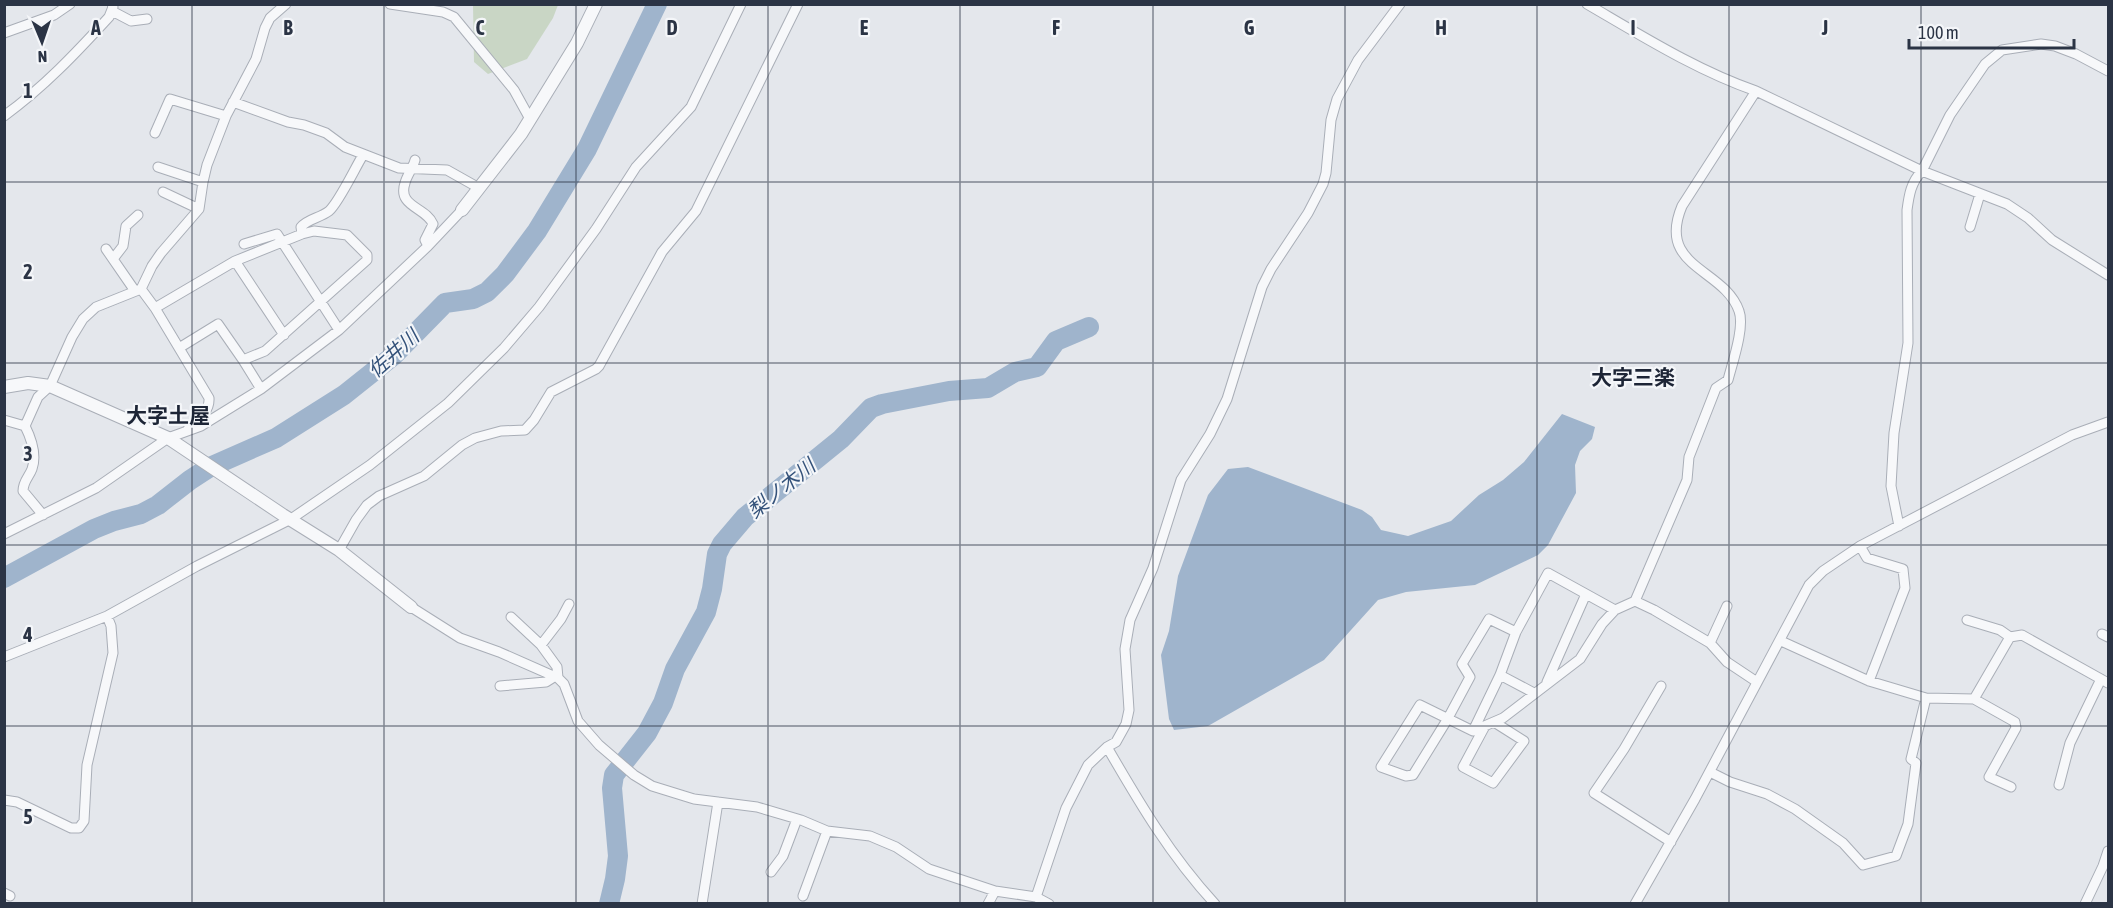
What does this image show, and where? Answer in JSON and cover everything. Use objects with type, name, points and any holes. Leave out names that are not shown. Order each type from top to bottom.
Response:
[{"type":"street","points":[[4,33],[54,15],[70,4]]},
{"type":"street","points":[[25,426],[38,397],[50,386],[72,337],[83,319],[96,307],[138,290],[161,253],[199,209],[202,182],[226,116],[256,59],[270,18],[286,4]]},
{"type":"street","points":[[390,4],[443,12],[454,17],[514,90],[530,119]]},
{"type":"street","points":[[185,432],[210,421],[261,389],[339,330],[428,246],[462,210],[530,119],[577,43],[596,4]]},
{"type":"street","points":[[4,657],[33,648],[107,616],[287,517],[399,443],[470,384],[539,307],[571,265],[636,167],[691,107],[741,4]]},
{"type":"street","points":[[339,549],[356,520],[373,501],[424,476],[462,445],[475,438],[501,431],[525,430],[551,392],[599,366],[662,252],[696,212],[798,4]]},
{"type":"street","points":[[1036,897],[1066,808],[1088,765],[1107,747],[1116,742],[1126,724],[1129,710],[1125,649],[1130,620],[1153,568],[1181,480],[1210,434],[1227,399],[1257,298],[1267,277],[1308,213],[1323,184],[1336,99],[1358,60],[1400,4]]},
{"type":"street","points":[[1587,4],[1690,63],[1730,82],[1756,91],[1922,171],[2007,204],[2052,240],[2108,274]]},
{"type":"street","points":[[4,116],[36,93],[66,64],[109,17],[112,8],[131,21],[147,19]]},
{"type":"street","points":[[1899,526],[1891,486],[1894,433],[1908,343],[1907,210],[1909,194],[1915,178],[1922,171],[1950,115],[1995,53],[2011,48],[2045,44],[2064,48],[2109,71]]},
{"type":"street","points":[[1516,632],[1489,619],[1462,664],[1470,677],[1447,720],[1413,775],[1406,776],[1381,767],[1420,705],[1447,720],[1473,731],[1503,718],[1580,659],[1602,624],[1616,610],[1635,601],[1687,480],[1689,457],[1716,387],[1728,380],[1737,346],[1740,322],[1739,311],[1728,292],[1686,258],[1678,239],[1677,222],[1682,206],[1756,91]]},
{"type":"street","points":[[155,133],[170,99],[226,116]]},
{"type":"street","points":[[233,102],[326,133],[345,147],[399,168],[414,164],[447,170],[479,188]]},
{"type":"street","points":[[302,234],[300,227],[303,224],[331,210],[363,155]]},
{"type":"street","points":[[414,164],[405,181],[404,198],[410,205],[431,219],[433,224],[425,240],[428,246]]},
{"type":"street","points":[[158,166],[202,182]]},
{"type":"street","points":[[163,192],[199,209]]},
{"type":"street","points":[[1970,227],[1980,194]]},
{"type":"street","points":[[113,259],[123,246],[126,226],[138,215]]},
{"type":"street","points":[[155,308],[235,261],[302,234],[314,231],[347,235],[367,255],[367,260],[265,351],[243,360]]},
{"type":"street","points":[[244,244],[277,234],[339,330]]},
{"type":"street","points":[[4,534],[96,488],[173,440],[185,432],[210,405],[209,398],[155,308],[106,249]]},
{"type":"street","points":[[235,261],[284,335]]},
{"type":"street","points":[[179,348],[218,324],[261,389]]},
{"type":"street","points":[[4,387],[28,383],[50,386],[173,440],[339,549],[411,607],[460,638],[499,652],[556,678],[564,684],[578,721],[599,745],[634,775],[652,786],[694,799],[757,807],[827,831],[870,836],[896,847],[930,869],[995,891],[1036,897],[1050,903]]},
{"type":"street","points":[[4,420],[25,426],[32,440],[32,470],[23,483],[23,491],[43,515]]},
{"type":"street","points":[[1635,903],[1710,772],[1809,585],[1822,571],[1860,546],[2072,435],[2109,422]]},
{"type":"street","points":[[1860,546],[1867,558],[1903,569],[1905,588],[1869,681]]},
{"type":"street","points":[[1473,731],[1500,675],[1516,632],[1548,573],[1616,610]]},
{"type":"street","points":[[1546,683],[1586,594]]},
{"type":"street","points":[[1635,601],[1710,643],[1727,662],[1758,682]]},
{"type":"street","points":[[541,645],[561,619],[569,604]]},
{"type":"street","points":[[1710,643],[1727,606]]},
{"type":"street","points":[[4,800],[17,802],[71,828],[79,828],[84,821],[87,765],[113,653],[111,626],[107,616]]},
{"type":"street","points":[[511,616],[541,645],[557,667],[556,678]]},
{"type":"street","points":[[1967,620],[2000,630],[2010,638]]},
{"type":"street","points":[[1974,699],[2010,638],[2022,635],[2105,681],[2070,743],[2059,785]]},
{"type":"street","points":[[1781,640],[1869,681],[1926,698],[1974,699],[2015,722],[2016,728],[1989,777],[2011,787]]},
{"type":"street","points":[[1500,675],[1534,693]]},
{"type":"street","points":[[500,686],[546,682],[556,678]]},
{"type":"street","points":[[1661,686],[1624,749],[1594,793],[1671,842]]},
{"type":"street","points":[[1710,772],[1730,782],[1767,794],[1795,809],[1843,843],[1863,865],[1896,856],[1908,824],[1917,763],[1911,759],[1926,698]]},
{"type":"street","points":[[1490,724],[1524,741],[1494,783],[1463,767],[1490,724]]},
{"type":"street","points":[[1107,747],[1154,827],[1184,869],[1215,903]]},
{"type":"street","points":[[702,903],[718,802]]},
{"type":"street","points":[[771,872],[783,856],[797,819]]},
{"type":"street","points":[[802,896],[827,831]]},
{"type":"street","points":[[2085,903],[2109,851]]},
{"type":"street","points":[[988,903],[995,891]]},
{"type":"green space","points":[[473,5],[558,5],[553,18],[527,59],[488,74],[474,62]]},
{"type":"water","points":[[1562,414],[1595,427],[1592,439],[1580,451],[1575,465],[1576,493],[1548,545],[1538,555],[1475,585],[1406,592],[1378,600],[1324,660],[1208,726],[1174,730],[1169,719],[1161,655],[1169,631],[1178,576],[1208,495],[1228,469],[1248,467],[1362,510],[1372,517],[1381,530],[1408,536],[1451,521],[1479,495],[1503,480],[1524,462]]},
{"type":"waterway","name":"佐井川","points":[[4,578],[94,529],[141,514],[158,505],[210,467],[276,438],[344,395],[393,356],[445,303],[473,299],[487,292],[505,274],[537,231],[587,149],[657,4]]},
{"type":"waterway","name":"梨ノ木川","points":[[609,904],[618,856],[612,788],[614,775],[647,733],[663,703],[675,669],[706,612],[717,554],[722,544],[745,517],[841,439],[871,408],[949,391],[988,388],[1015,372],[1037,367],[1056,341],[1089,327]]},
{"type":"district","name":"大字三楽","points":[[1633,377]]},
{"type":"district","name":"大字土屋","points":[[168,415]]}]
